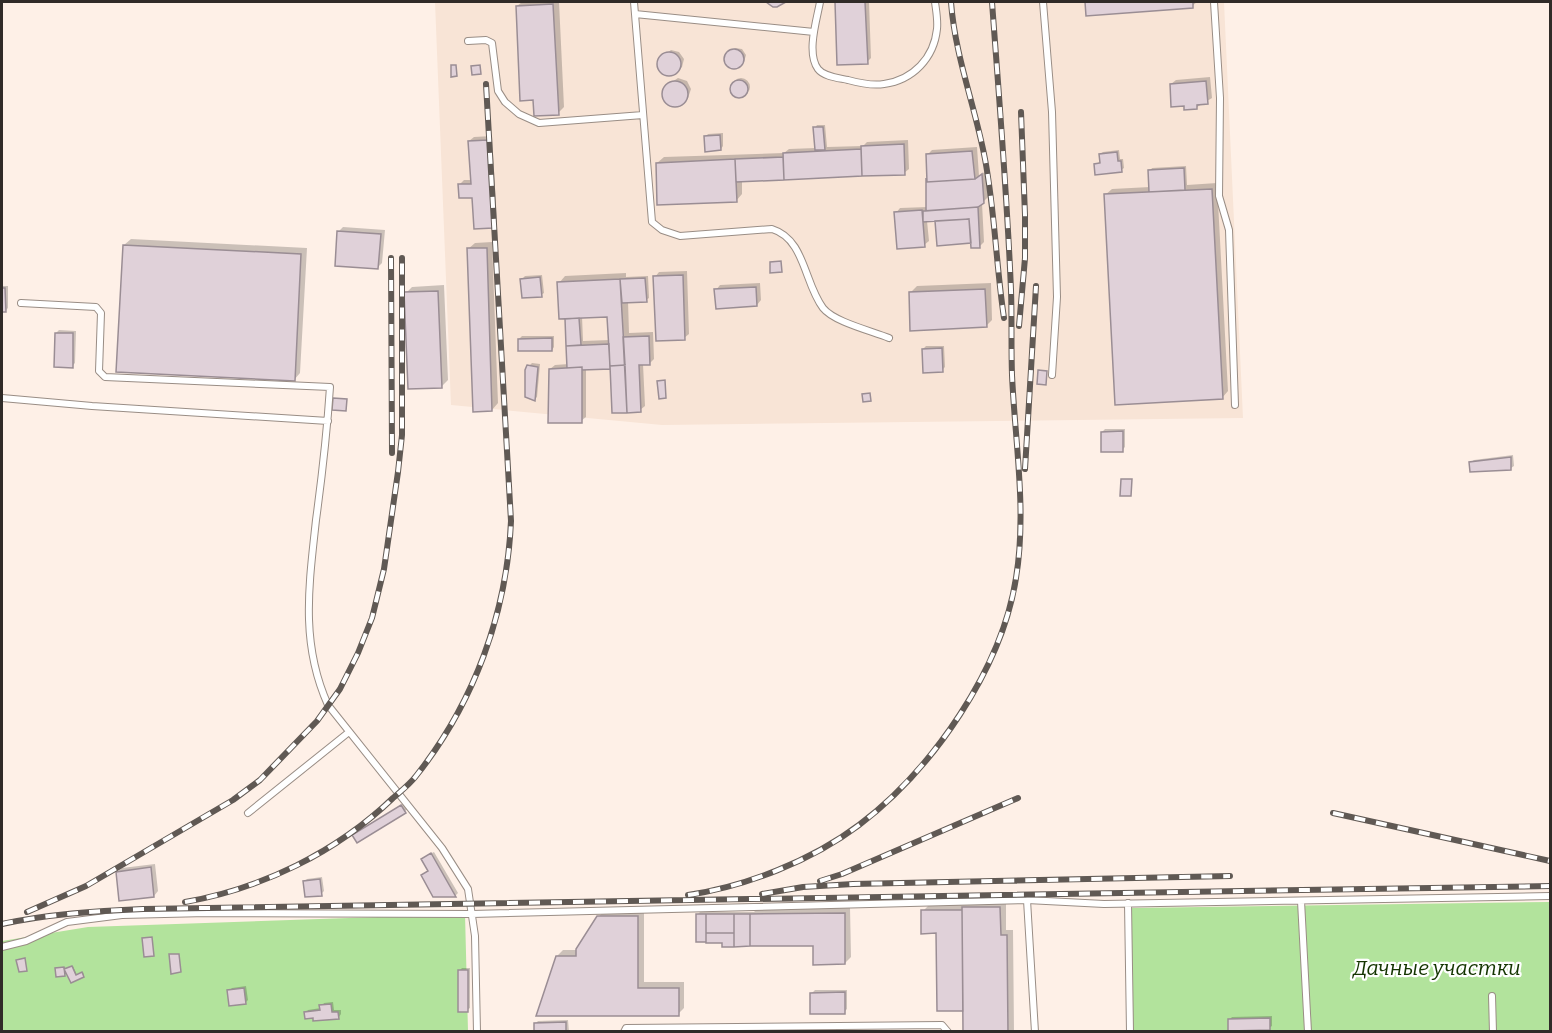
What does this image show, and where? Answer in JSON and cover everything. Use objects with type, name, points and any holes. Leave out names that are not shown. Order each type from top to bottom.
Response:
[{"type":"lane","points":[[634,2],[652,222],[662,230],[680,236],[772,229],[781,231],[792,241],[822,307],[831,316],[889,338]]},
{"type":"lane","points":[[820,2],[813,51],[818,69],[828,76],[866,84],[885,84],[916,72],[929,57],[937,29],[935,2]]},
{"type":"lane","points":[[1043,2],[1052,112],[1057,297],[1052,375]]},
{"type":"lane","points":[[1214,2],[1220,98],[1220,195],[1229,230],[1235,405]]},
{"type":"lane","points":[[635,14],[814,32]]},
{"type":"lane","points":[[468,41],[486,40],[492,44],[498,91],[512,108],[529,119],[539,123],[643,115]]},
{"type":"lane","points":[[21,303],[96,307],[101,313],[99,370],[105,377],[330,387],[308,592],[308,633],[318,682],[328,705],[448,856],[468,889],[475,936],[477,1032]]},
{"type":"lane","points":[[2,398],[328,422]]},
{"type":"lane","points":[[248,813],[350,732]]},
{"type":"lane","points":[[2,947],[26,941],[67,922],[91,917],[122,915],[472,914],[1027,900],[1128,903],[1551,896]]},
{"type":"lane","points":[[1027,900],[1035,1032]]},
{"type":"lane","points":[[1301,901],[1308,1032]]},
{"type":"lane","points":[[1128,903],[1130,1032]]},
{"type":"lane","points":[[1492,996],[1493,1032]]},
{"type":"lane","points":[[624,1032],[626,1028],[942,1025],[948,1032]]},
{"type":"shaded area","points":[[435,2],[1224,2],[1243,418],[662,425],[451,405]]},
{"type":"green space","name":"Дачные участки","points":[[1550,902],[1550,1031],[1132,1031],[1132,908]]},
{"type":"green space","points":[[465,914],[468,1031],[2,1032],[2,941],[88,927]]},
{"type":"building","points":[[766,2],[786,2],[773,7]]},
{"type":"building","points":[[835,2],[865,2],[868,64],[837,65]]},
{"type":"building","points":[[1085,2],[1193,2],[1193,8],[1086,16]]},
{"type":"building","points":[[553,4],[559,115],[534,116],[533,100],[520,101],[516,6]]},
{"type":"building","points":[[734,49],[741,52],[744,59],[741,66],[734,69],[727,66],[724,59],[727,52]]},
{"type":"building","points":[[669,52],[678,55],[681,64],[678,73],[669,76],[660,73],[657,64],[660,55]]},
{"type":"building","points":[[451,65],[456,65],[457,76],[451,77]]},
{"type":"building","points":[[480,65],[481,74],[472,75],[471,66]]},
{"type":"building","points":[[735,80],[743,80],[748,85],[746,96],[735,98],[730,93],[730,85]]},
{"type":"building","points":[[675,81],[684,85],[688,94],[684,103],[675,107],[666,103],[662,94],[666,85]]},
{"type":"building","points":[[1206,81],[1208,104],[1197,105],[1197,109],[1184,110],[1184,106],[1171,107],[1170,84]]},
{"type":"building","points":[[813,127],[823,127],[825,150],[815,150]]},
{"type":"building","points":[[720,135],[721,150],[705,152],[704,136]]},
{"type":"building","points":[[488,140],[493,228],[474,229],[472,198],[459,198],[458,184],[471,184],[468,141]]},
{"type":"building","points":[[904,144],[905,175],[862,176],[861,146]]},
{"type":"building","points":[[861,149],[862,176],[784,180],[783,153]]},
{"type":"building","points":[[972,151],[975,179],[927,182],[926,154]]},
{"type":"building","points":[[1117,152],[1122,172],[1095,175],[1094,164],[1100,163],[1099,154]]},
{"type":"building","points":[[783,157],[784,180],[736,182],[735,159]]},
{"type":"building","points":[[735,159],[737,202],[657,205],[656,163]]},
{"type":"building","points":[[1184,168],[1185,190],[1149,192],[1148,170]]},
{"type":"building","points":[[982,174],[984,203],[978,207],[926,211],[926,178],[927,182],[975,179]]},
{"type":"building","points":[[1212,189],[1223,399],[1115,405],[1104,194]]},
{"type":"building","points":[[978,207],[980,248],[971,248],[969,219],[923,222],[923,211]]},
{"type":"building","points":[[922,210],[925,247],[897,249],[894,212]]},
{"type":"building","points":[[969,219],[971,243],[937,246],[935,221]]},
{"type":"building","points":[[337,231],[381,234],[378,269],[335,266]]},
{"type":"building","points":[[123,245],[301,254],[295,381],[116,372]]},
{"type":"building","points":[[467,248],[487,248],[492,411],[473,412]]},
{"type":"building","points":[[781,261],[782,272],[770,273],[770,262]]},
{"type":"building","points":[[683,275],[685,340],[656,341],[653,276]]},
{"type":"building","points":[[540,277],[542,297],[522,298],[520,279]]},
{"type":"building","points":[[645,278],[647,302],[622,303],[620,279]]},
{"type":"building","points":[[620,279],[625,365],[610,366],[607,317],[559,319],[557,282]]},
{"type":"building","points":[[756,287],[757,306],[716,309],[714,289]]},
{"type":"building","points":[[2,288],[5,288],[6,312],[2,312]]},
{"type":"building","points":[[985,289],[987,327],[910,331],[909,292]]},
{"type":"building","points":[[438,291],[442,388],[408,389],[404,292]]},
{"type":"building","points":[[579,318],[581,345],[566,346],[565,319]]},
{"type":"building","points":[[55,333],[73,333],[73,368],[54,367]]},
{"type":"building","points":[[649,336],[650,365],[639,365],[641,412],[627,413],[623,337]]},
{"type":"building","points":[[552,338],[552,351],[518,351],[518,339]]},
{"type":"building","points":[[609,344],[610,369],[567,368],[566,346]]},
{"type":"building","points":[[942,348],[943,372],[923,373],[922,349]]},
{"type":"building","points":[[527,365],[538,367],[535,401],[525,397]]},
{"type":"building","points":[[625,365],[627,413],[612,413],[610,366]]},
{"type":"building","points":[[582,367],[582,423],[548,423],[549,369]]},
{"type":"building","points":[[1038,370],[1047,371],[1046,385],[1037,384]]},
{"type":"building","points":[[665,380],[666,398],[659,399],[657,381]]},
{"type":"building","points":[[870,393],[871,401],[863,402],[862,394]]},
{"type":"building","points":[[333,398],[347,399],[346,411],[332,410]]},
{"type":"building","points":[[1123,431],[1123,452],[1101,452],[1101,432]]},
{"type":"building","points":[[1511,457],[1511,470],[1470,472],[1469,462]]},
{"type":"building","points":[[1121,479],[1132,479],[1131,496],[1120,496]]},
{"type":"building","points":[[401,805],[406,813],[357,843],[352,835]]},
{"type":"building","points":[[431,853],[456,897],[433,897],[421,875],[428,871],[421,859]]},
{"type":"building","points":[[151,867],[154,897],[119,901],[116,872]]},
{"type":"building","points":[[320,879],[322,896],[305,897],[303,881]]},
{"type":"building","points":[[962,907],[1000,907],[1001,935],[1007,935],[1008,1032],[963,1032]]},
{"type":"building","points":[[921,910],[962,910],[963,1011],[937,1011],[936,933],[921,934]]},
{"type":"building","points":[[845,913],[845,964],[813,965],[813,946],[750,946],[750,914]]},
{"type":"building","points":[[696,914],[706,914],[706,942],[696,942]]},
{"type":"building","points":[[706,914],[734,914],[734,933],[706,933]]},
{"type":"building","points":[[734,914],[750,914],[750,946],[734,947]]},
{"type":"building","points":[[597,916],[638,916],[638,988],[679,988],[679,1016],[536,1016],[556,956],[576,956],[576,949]]},
{"type":"building","points":[[706,933],[734,933],[734,947],[722,947],[722,943],[706,943]]},
{"type":"building","points":[[152,937],[154,956],[144,957],[142,938]]},
{"type":"building","points":[[169,954],[179,954],[181,972],[171,974]]},
{"type":"building","points":[[25,958],[27,971],[19,972],[16,960]]},
{"type":"building","points":[[72,966],[76,975],[82,972],[84,977],[71,983],[64,969]]},
{"type":"building","points":[[64,967],[65,976],[56,977],[55,968]]},
{"type":"building","points":[[458,970],[468,970],[468,1012],[458,1012]]},
{"type":"building","points":[[244,988],[246,1004],[229,1006],[227,990]]},
{"type":"building","points":[[845,992],[845,1014],[810,1014],[810,993]]},
{"type":"building","points":[[331,1004],[332,1012],[338,1012],[339,1019],[313,1021],[313,1018],[305,1019],[304,1012],[320,1010],[319,1005]]},
{"type":"building","points":[[1270,1018],[1270,1030],[1228,1031],[1228,1019]]},
{"type":"building","points":[[566,1022],[566,1032],[534,1032],[534,1023]]},
{"type":"railway","points":[[951,2],[957,42],[981,139],[988,179],[1004,318]]},
{"type":"railway","points":[[688,895],[733,885],[799,861],[840,838],[886,802],[937,747],[960,715],[996,647],[1008,612],[1019,553],[1020,502],[1012,375],[1007,217],[992,2]]},
{"type":"railway","points":[[185,902],[242,888],[269,878],[323,851],[371,817],[411,782],[437,748],[455,718],[484,656],[503,589],[511,521],[486,84]]},
{"type":"railway","points":[[1019,326],[1025,258],[1021,112]]},
{"type":"railway","points":[[391,258],[392,453]]},
{"type":"railway","points":[[27,912],[86,886],[233,800],[260,780],[317,721],[340,689],[372,618],[384,569],[398,472],[402,435],[402,258]]},
{"type":"railway","points":[[1025,469],[1036,286]]},
{"type":"railway","points":[[820,881],[842,874],[1018,798]]},
{"type":"railway","points":[[1333,813],[1550,861]]},
{"type":"railway","points":[[762,894],[803,887],[853,884],[1230,876]]},
{"type":"railway","points":[[2,924],[72,914],[143,909],[1550,886]]}]
